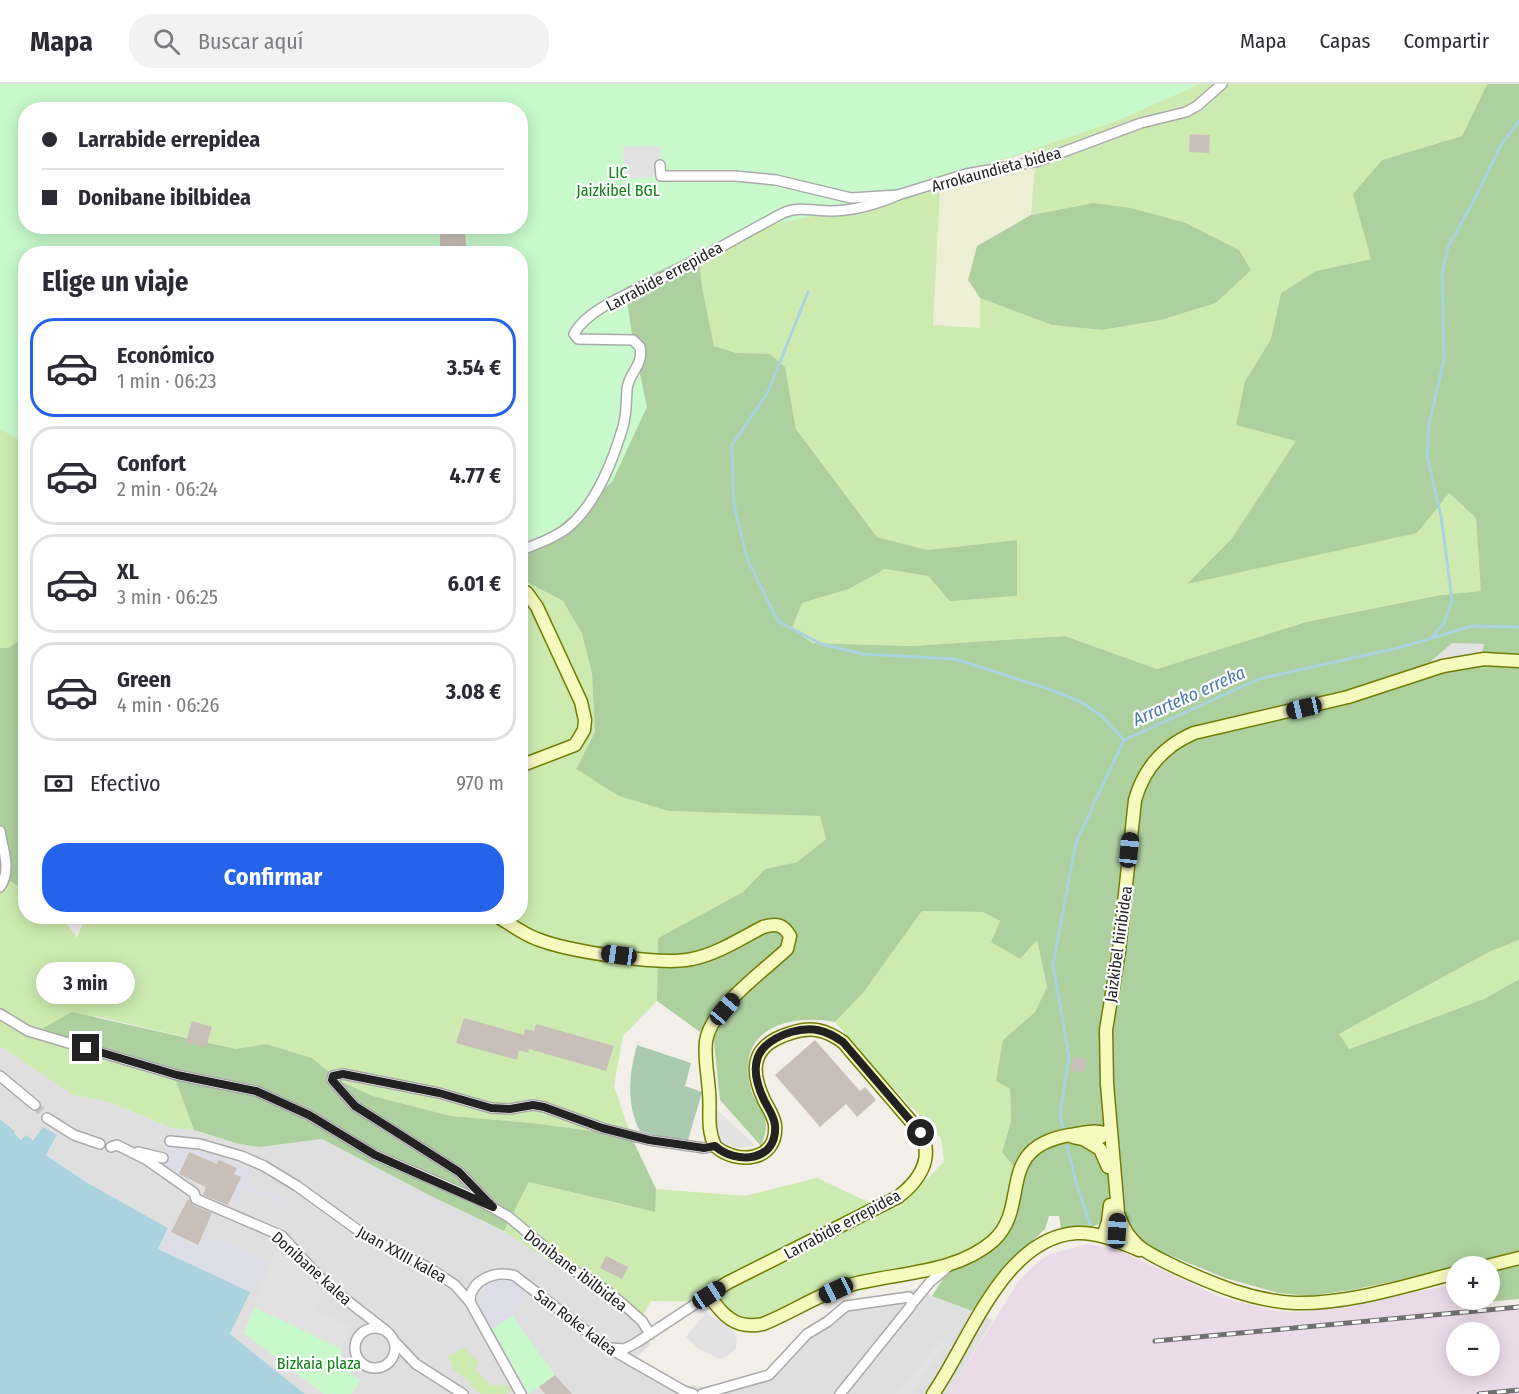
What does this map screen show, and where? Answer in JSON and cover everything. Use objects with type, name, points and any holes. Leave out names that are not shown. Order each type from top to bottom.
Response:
[{"type":"street","name":"Arrokaundieta bidea","points":[[660,165],[661,176],[735,176],[776,180],[851,198],[898,195],[966,174],[1039,161],[1141,123],[1186,112],[1197,106],[1222,84]]},
{"type":"street","name":"Larrabide errepidea","points":[[528,547],[565,529],[588,505],[603,480],[622,430],[628,404],[627,388],[641,362],[640,347],[633,340],[578,339],[574,334],[581,324],[626,293],[669,275],[783,213],[803,208],[848,210],[880,203],[898,195]]},
{"type":"street","points":[[528,594],[537,607],[581,702],[585,720],[584,730],[575,744],[528,763]]},
{"type":"street","name":"Jaizkibel hiribidea","points":[[1111,1164],[1107,1125],[1106,1030],[1119,951],[1133,810],[1141,781],[1159,756],[1175,742],[1194,733],[1348,697],[1443,666],[1484,659],[1519,661]]},
{"type":"street","points":[[0,831],[6,860],[6,872],[0,887]]},
{"type":"street","points":[[493,1207],[459,1172],[355,1106],[332,1080],[333,1076],[343,1074],[439,1093],[491,1108],[510,1109],[533,1105],[566,1114],[602,1128],[649,1140],[704,1148],[715,1146],[708,1124],[706,1038],[716,1021],[741,990],[756,974],[787,949],[790,942],[786,930],[781,925],[773,924],[703,957],[672,962],[548,943],[510,924]]},
{"type":"street","name":"Donibane ibilbidea","points":[[0,1014],[34,1033],[44,1034],[177,1075],[256,1091],[309,1115],[390,1162],[493,1207],[567,1266],[607,1291],[642,1322],[650,1334]]},
{"type":"street","name":"Larrabide errepidea","points":[[709,1295],[727,1283],[898,1197],[916,1179],[927,1155],[925,1140],[916,1125],[843,1042],[830,1033],[808,1029],[776,1038],[760,1051],[756,1059],[755,1075],[775,1127],[769,1145],[759,1155],[743,1158],[732,1158],[715,1146]]},
{"type":"street","points":[[0,1076],[35,1105]]},
{"type":"street","points":[[47,1118],[61,1128],[100,1144]]},
{"type":"street","points":[[1086,1136],[1098,1126],[1107,1125]]},
{"type":"street","points":[[840,1394],[911,1302],[930,1282],[954,1263],[981,1250],[995,1240],[1008,1217],[1022,1164],[1040,1145],[1066,1136],[1086,1136],[1097,1140],[1107,1125]]},
{"type":"street","points":[[1086,1136],[1111,1164],[1118,1212],[1127,1233],[1143,1251]]},
{"type":"street","name":"Juan XXIII kalea","points":[[170,1141],[200,1144],[242,1156],[264,1166],[297,1186],[366,1236],[443,1276],[464,1292],[521,1394]]},
{"type":"street","name":"Donibane kalea","points":[[111,1147],[117,1145],[135,1153],[194,1193],[196,1199],[282,1236],[326,1284],[385,1330]]},
{"type":"street","points":[[135,1153],[142,1152],[163,1158]]},
{"type":"street","points":[[1105,1236],[1110,1208],[1111,1164]]},
{"type":"street","points":[[1105,1236],[1115,1234],[1118,1212]]},
{"type":"street","points":[[933,1394],[975,1320],[1004,1280],[1030,1252],[1043,1242],[1061,1236],[1077,1233],[1105,1236],[1229,1290],[1294,1303],[1345,1298],[1446,1275]]},
{"type":"street","points":[[1500,1263],[1519,1258]]},
{"type":"street","points":[[607,1347],[624,1349],[709,1295],[726,1317],[742,1325],[763,1324],[843,1287],[954,1263]]},
{"type":"street","name":"San Roke kalea","points":[[470,1302],[471,1293],[487,1277],[500,1273],[510,1274],[519,1278],[607,1347],[693,1394]]},
{"type":"street","points":[[702,1394],[769,1375],[807,1334],[827,1322],[846,1306],[904,1296],[911,1302]]},
{"type":"street","points":[[416,1364],[403,1360],[390,1362],[377,1368],[367,1367],[359,1361],[355,1352],[356,1341],[363,1332],[374,1328],[385,1330],[416,1364],[463,1394]]},
{"type":"street","points":[[390,1362],[395,1352],[394,1341]]},
{"type":"shaded area","points":[[660,146],[660,165],[652,177],[624,179],[623,147]]},
{"type":"shaded area","points":[[1452,643],[1484,644],[1482,653],[1430,662]]},
{"type":"shaded area","points":[[0,1046],[73,1095],[109,1102],[172,1128],[194,1130],[239,1144],[260,1147],[322,1139],[504,1231],[558,1266],[619,1308],[638,1324],[651,1344],[636,1358],[685,1385],[704,1387],[762,1372],[772,1366],[809,1327],[843,1302],[916,1289],[993,1320],[948,1394],[305,1394],[230,1334],[249,1293],[158,1249],[168,1228],[86,1182],[46,1155],[57,1136],[21,1140],[14,1133],[15,1130],[0,1119]]},
{"type":"shaded area","points":[[714,1107],[756,1146],[734,1148],[722,1141],[714,1126]]},
{"type":"shaded area","points":[[173,1146],[189,1148],[248,1168],[250,1170],[245,1183],[281,1199],[273,1220],[277,1201],[241,1187],[236,1202],[230,1200],[240,1177],[234,1174],[237,1168],[219,1160],[217,1164],[189,1152],[179,1175],[139,1152],[140,1150],[168,1156]]},
{"type":"shaded area","points":[[166,1232],[200,1248],[206,1235],[266,1262],[250,1292],[158,1249]]},
{"type":"shaded area","points":[[1087,1244],[1107,1247],[1220,1297],[1276,1311],[1297,1312],[1341,1307],[1446,1286],[1446,1310],[1461,1310],[1461,1312],[1519,1307],[1519,1394],[948,1394],[1018,1282],[1039,1261],[1050,1254]]},
{"type":"shaded area","name":"Bizkaia plaza","points":[[277,1246],[295,1254],[329,1288],[314,1310],[350,1327],[342,1349],[254,1307]]},
{"type":"shaded area","points":[[499,1280],[507,1280],[526,1294],[511,1312],[512,1316],[492,1329],[479,1302],[487,1287]]},
{"type":"shaded area","points":[[706,1313],[731,1328],[737,1338],[736,1348],[729,1355],[720,1359],[699,1349],[686,1337]]},
{"type":"shaded area","points":[[941,1340],[946,1344],[911,1394],[896,1394]]},
{"type":"green space","name":"LIC Jaizkibel BGL","points":[[0,84],[1200,84],[1119,120],[878,202],[738,232],[625,288],[647,407],[612,482],[559,526],[528,546],[528,246],[18,246],[18,439],[0,429]]},
{"type":"green space","points":[[707,84],[1487,84],[1462,136],[1382,160],[1371,259],[1316,271],[1281,293],[1271,339],[1245,381],[1297,441],[1232,538],[1188,583],[1449,493],[1476,518],[1482,591],[1441,595],[1306,622],[1157,669],[1065,636],[913,646],[811,643],[792,628],[802,603],[849,589],[885,569],[928,576],[950,600],[1017,596],[1017,540],[927,550],[877,537],[796,429],[785,367],[770,354],[736,353],[714,346],[702,287],[699,253],[793,205],[896,199],[940,190],[933,325],[980,328],[980,298],[1052,325],[1102,330],[1161,320],[1216,303],[1250,270],[1239,250],[1186,223],[1093,203],[1031,215],[1036,151],[930,179]]},
{"type":"green space","points":[[1487,84],[1519,84],[1519,940],[1489,952],[1339,1034],[1349,1049],[1484,999],[1519,979],[1519,1299],[1500,1301],[1500,1256],[1446,1256],[1446,1270],[1352,1290],[1309,1296],[1278,1293],[1225,1278],[1152,1248],[1139,1238],[1122,1210],[1112,1126],[1084,1140],[1108,1167],[1111,1208],[1102,1223],[1091,1227],[1061,1228],[1059,1216],[1049,1216],[1045,1229],[1017,1255],[972,1311],[932,1296],[953,1263],[995,1240],[1018,1172],[1002,1152],[1011,1121],[1010,1089],[996,1081],[1003,1040],[1035,1012],[1047,987],[1037,940],[1020,959],[991,942],[1000,921],[983,912],[922,911],[863,993],[835,1022],[802,1020],[787,1023],[772,1028],[752,1047],[748,1062],[749,1081],[751,1091],[765,1117],[766,1125],[761,1146],[720,1100],[714,1042],[657,1001],[658,938],[743,892],[765,869],[797,862],[826,839],[820,816],[669,811],[619,796],[576,769],[595,732],[592,674],[582,634],[563,601],[528,583],[528,246],[490,246],[508,234],[528,234],[528,225],[793,205],[699,253],[702,287],[714,346],[736,353],[770,354],[785,367],[796,429],[877,537],[927,550],[1017,540],[1017,596],[950,601],[928,576],[885,569],[849,589],[802,603],[792,628],[812,643],[912,646],[1065,636],[1157,669],[1306,622],[1441,595],[1481,591],[1476,518],[1449,493],[1417,533],[1187,584],[1232,538],[1296,441],[1236,425],[1245,381],[1271,339],[1281,293],[1316,271],[1371,259],[1353,194],[1382,160],[1462,136]]},
{"type":"green space","points":[[1035,167],[1031,215],[977,246],[968,280],[980,298],[980,328],[932,325],[940,190]]},
{"type":"green space","points":[[1093,203],[1131,208],[1186,223],[1239,250],[1251,270],[1216,303],[1161,320],[1102,330],[1052,325],[980,298],[968,280],[977,246],[1031,215]]},
{"type":"green space","points":[[0,400],[18,410],[18,642],[8,648],[0,648]]},
{"type":"green space","points":[[528,583],[563,601],[582,634],[592,674],[595,732],[576,769],[669,811],[820,815],[826,839],[797,862],[765,869],[743,892],[658,938],[657,1001],[623,1036],[614,1086],[631,1136],[532,1123],[451,1116],[373,1096],[340,1081],[312,1058],[268,1044],[236,1049],[95,1016],[43,1028],[65,1047],[172,1071],[194,1130],[172,1128],[109,1102],[73,1095],[0,1046],[0,875],[18,886],[18,924],[67,924],[77,938],[82,924],[528,924]]},
{"type":"green space","points":[[18,642],[18,886],[0,875],[0,648],[8,648]]},
{"type":"green space","points":[[922,911],[983,912],[1037,940],[1047,987],[1035,1012],[1003,1040],[1010,1089],[1011,1121],[1002,1151],[1018,1172],[1009,1217],[981,1250],[851,1285],[769,1321],[736,1323],[713,1302],[651,1301],[638,1324],[618,1307],[504,1231],[529,1182],[654,1212],[656,1189],[745,1196],[817,1178],[868,1202],[897,1208],[944,1162],[941,1138],[874,1068],[835,1022],[863,993]]},
{"type":"green space","points":[[1519,940],[1519,979],[1484,999],[1348,1049],[1339,1034],[1489,952]]},
{"type":"green space","points":[[72,1012],[236,1049],[267,1044],[312,1058],[340,1081],[373,1096],[451,1116],[532,1123],[631,1136],[656,1189],[655,1212],[529,1182],[504,1231],[322,1139],[260,1147],[239,1144],[194,1130],[172,1071],[65,1047],[43,1028]]},
{"type":"green space","points":[[637,1045],[691,1063],[685,1086],[702,1092],[687,1144],[640,1131],[632,1111],[630,1089]]},
{"type":"green space","name":"Bizkaia plaza","points":[[254,1307],[342,1349],[346,1368],[360,1380],[352,1394],[324,1394],[244,1333]]},
{"type":"green space","points":[[512,1316],[555,1375],[529,1394],[492,1329]]},
{"type":"green space","points":[[464,1348],[479,1362],[475,1369],[492,1386],[506,1384],[510,1390],[507,1394],[481,1394],[466,1378],[454,1371],[448,1356]]},
{"type":"water","points":[[0,1119],[15,1131],[14,1133],[21,1140],[26,1135],[33,1140],[43,1127],[57,1135],[46,1155],[86,1182],[168,1228],[158,1249],[250,1292],[230,1334],[305,1394],[0,1394]]},
{"type":"building","points":[[1190,134],[1210,135],[1209,153],[1189,152]]},
{"type":"building","points":[[440,234],[465,234],[466,246],[440,246]]},
{"type":"building","points":[[464,1018],[524,1035],[525,1029],[534,1031],[536,1024],[614,1046],[606,1071],[529,1049],[528,1053],[519,1050],[517,1060],[456,1043]]},
{"type":"building","points":[[192,1021],[212,1027],[206,1047],[186,1042]]},
{"type":"building","points":[[815,1040],[860,1091],[865,1087],[876,1100],[857,1117],[846,1104],[820,1127],[775,1075]]},
{"type":"building","points":[[1072,1057],[1086,1059],[1084,1072],[1071,1071]]},
{"type":"building","points":[[189,1152],[217,1164],[219,1160],[237,1168],[234,1174],[241,1177],[228,1205],[203,1195],[206,1187],[179,1174]]},
{"type":"building","points":[[188,1199],[193,1205],[212,1213],[198,1245],[171,1232]]},
{"type":"building","points":[[606,1256],[628,1267],[622,1279],[600,1268]]},
{"type":"building","points":[[555,1375],[572,1394],[545,1394],[539,1387]]},
{"type":"waterway","points":[[1431,638],[1444,623],[1452,600],[1441,516],[1427,456],[1429,424],[1444,360],[1442,275],[1448,247],[1501,145],[1519,121]]},
{"type":"waterway","points":[[808,292],[768,392],[732,445],[734,505],[747,558],[778,621],[821,644],[863,654],[955,659],[1049,689],[1081,702],[1102,716],[1124,740]]},
{"type":"waterway","name":"Arrarteko erreka","points":[[1063,1128],[1060,1115],[1069,1056],[1053,965],[1076,842],[1124,740],[1259,679],[1402,647],[1472,626],[1519,627]]},
{"type":"waterway","name":"Arrarteko erreka","points":[[1067,1146],[1090,1224]]},
{"type":"tunnel","points":[[35,1105],[47,1118]]},
{"type":"railway","points":[[1155,1341],[1519,1307]]},
{"type":"railway","points":[[1479,1394],[1519,1390]]},
{"type":"route","points":[[86,1048],[177,1075],[256,1091],[309,1115],[375,1155],[493,1207],[459,1172],[355,1106],[332,1080],[333,1076],[343,1074],[439,1093],[491,1108],[510,1109],[533,1105],[544,1107],[581,1122],[649,1140],[704,1148],[715,1146],[732,1158],[750,1158],[764,1152],[773,1138],[775,1127],[755,1075],[754,1068],[760,1051],[776,1038],[787,1034],[808,1029],[819,1030],[830,1033],[843,1042],[910,1117],[921,1133]]}]
